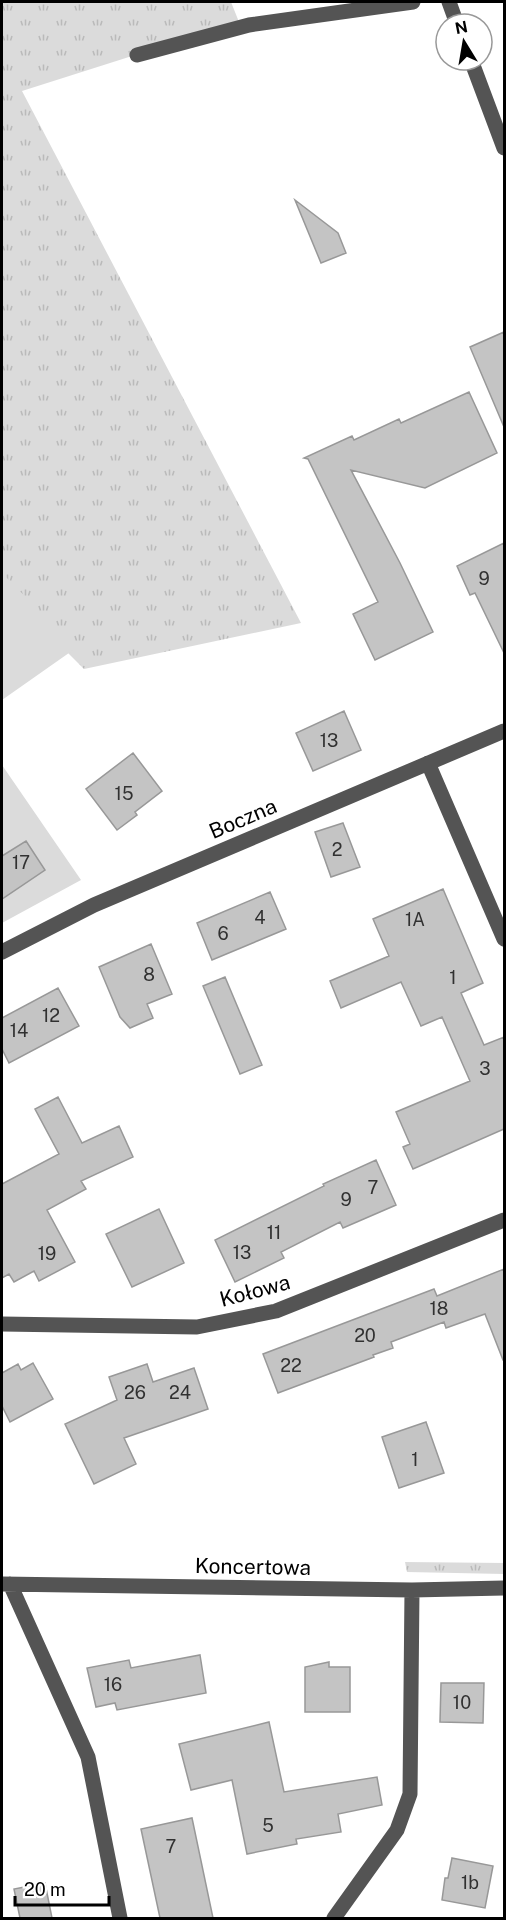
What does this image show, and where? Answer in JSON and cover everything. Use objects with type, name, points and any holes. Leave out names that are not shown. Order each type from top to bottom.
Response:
[{"type":"street","points":[[137,55],[249,25],[413,2]]},
{"type":"street","points":[[476,72],[504,148]]},
{"type":"street","name":"Boczna","points":[[2,952],[94,905],[504,731]]},
{"type":"street","points":[[428,763],[504,939]]},
{"type":"street","name":"Kołowa","points":[[2,1324],[197,1327],[276,1311],[504,1220]]},
{"type":"street","points":[[6,1584],[88,1757],[120,1918]]},
{"type":"street","name":"Koncertowa","points":[[6,1584],[412,1590],[504,1588]]},
{"type":"street","points":[[334,1918],[397,1830],[410,1794],[412,1590]]},
{"type":"green space","points":[[2,2],[231,2],[239,22],[22,91],[301,623],[84,669],[2,587]]},
{"type":"green space","points":[[2,573],[76,648],[2,700]]},
{"type":"green space","points":[[2,765],[81,880],[2,923]]},
{"type":"green space","points":[[405,1562],[504,1563],[504,1574],[407,1572]]},
{"type":"building","points":[[295,200],[338,233],[346,253],[321,263]]},
{"type":"building","points":[[504,332],[504,427],[470,347]]},
{"type":"building","points":[[469,392],[497,453],[425,488],[351,470],[433,632],[375,660],[353,614],[378,602],[308,459],[304,458],[352,436],[354,440],[399,419],[401,423]]},
{"type":"building","points":[[504,543],[504,653],[475,593],[470,595],[457,566]]},
{"type":"building","points":[[344,711],[361,750],[313,771],[296,733]]},
{"type":"building","points":[[133,753],[162,791],[135,812],[137,815],[117,830],[86,789]]},
{"type":"building","points":[[343,823],[360,867],[331,877],[315,832]]},
{"type":"building","points":[[26,841],[45,870],[2,899],[2,856]]},
{"type":"building","points":[[443,889],[483,983],[461,993],[484,1045],[504,1037],[504,1129],[413,1169],[403,1147],[410,1144],[396,1112],[470,1081],[442,1017],[421,1026],[401,982],[341,1008],[330,981],[389,956],[373,919]]},
{"type":"building","points":[[270,892],[286,929],[212,960],[197,923]]},
{"type":"building","points":[[151,944],[172,994],[147,1004],[153,1018],[130,1028],[120,1017],[99,967]]},
{"type":"building","points":[[225,977],[262,1065],[240,1074],[203,986]]},
{"type":"building","points":[[58,988],[79,1026],[9,1063],[2,1049],[2,1018]]},
{"type":"building","points":[[58,1097],[82,1143],[119,1126],[133,1157],[81,1181],[86,1189],[47,1210],[75,1262],[39,1281],[34,1271],[14,1282],[9,1274],[2,1278],[2,1184],[59,1154],[35,1109]]},
{"type":"building","points":[[376,1160],[396,1205],[343,1228],[340,1222],[281,1252],[284,1258],[235,1282],[215,1240],[324,1186],[323,1184]]},
{"type":"building","points":[[159,1209],[184,1263],[132,1287],[106,1234]]},
{"type":"building","points":[[504,1269],[504,1360],[485,1314],[446,1328],[444,1322],[391,1342],[393,1348],[373,1355],[374,1357],[278,1393],[263,1354],[434,1289],[437,1296]]},
{"type":"building","points":[[33,1363],[53,1399],[10,1422],[2,1406],[2,1373],[18,1364],[21,1370]]},
{"type":"building","points":[[147,1364],[153,1382],[194,1368],[208,1409],[124,1438],[136,1464],[94,1484],[65,1424],[117,1400],[109,1377]]},
{"type":"building","points":[[426,1422],[444,1473],[399,1488],[382,1437]]},
{"type":"building","points":[[200,1655],[206,1693],[117,1710],[115,1703],[96,1707],[87,1668],[129,1660],[131,1668]]},
{"type":"building","points":[[329,1662],[329,1667],[350,1667],[350,1712],[305,1712],[305,1667]]},
{"type":"building","points":[[441,1683],[484,1683],[483,1723],[440,1722]]},
{"type":"building","points":[[269,1722],[284,1792],[377,1777],[382,1805],[338,1814],[341,1832],[296,1839],[297,1844],[247,1854],[232,1780],[191,1790],[179,1744]]},
{"type":"building","points":[[192,1818],[213,1918],[160,1918],[141,1829]]},
{"type":"building","points":[[452,1858],[493,1866],[485,1908],[442,1900],[445,1878],[448,1878]]},
{"type":"building","points":[[45,1883],[52,1918],[20,1918],[14,1889]]}]
